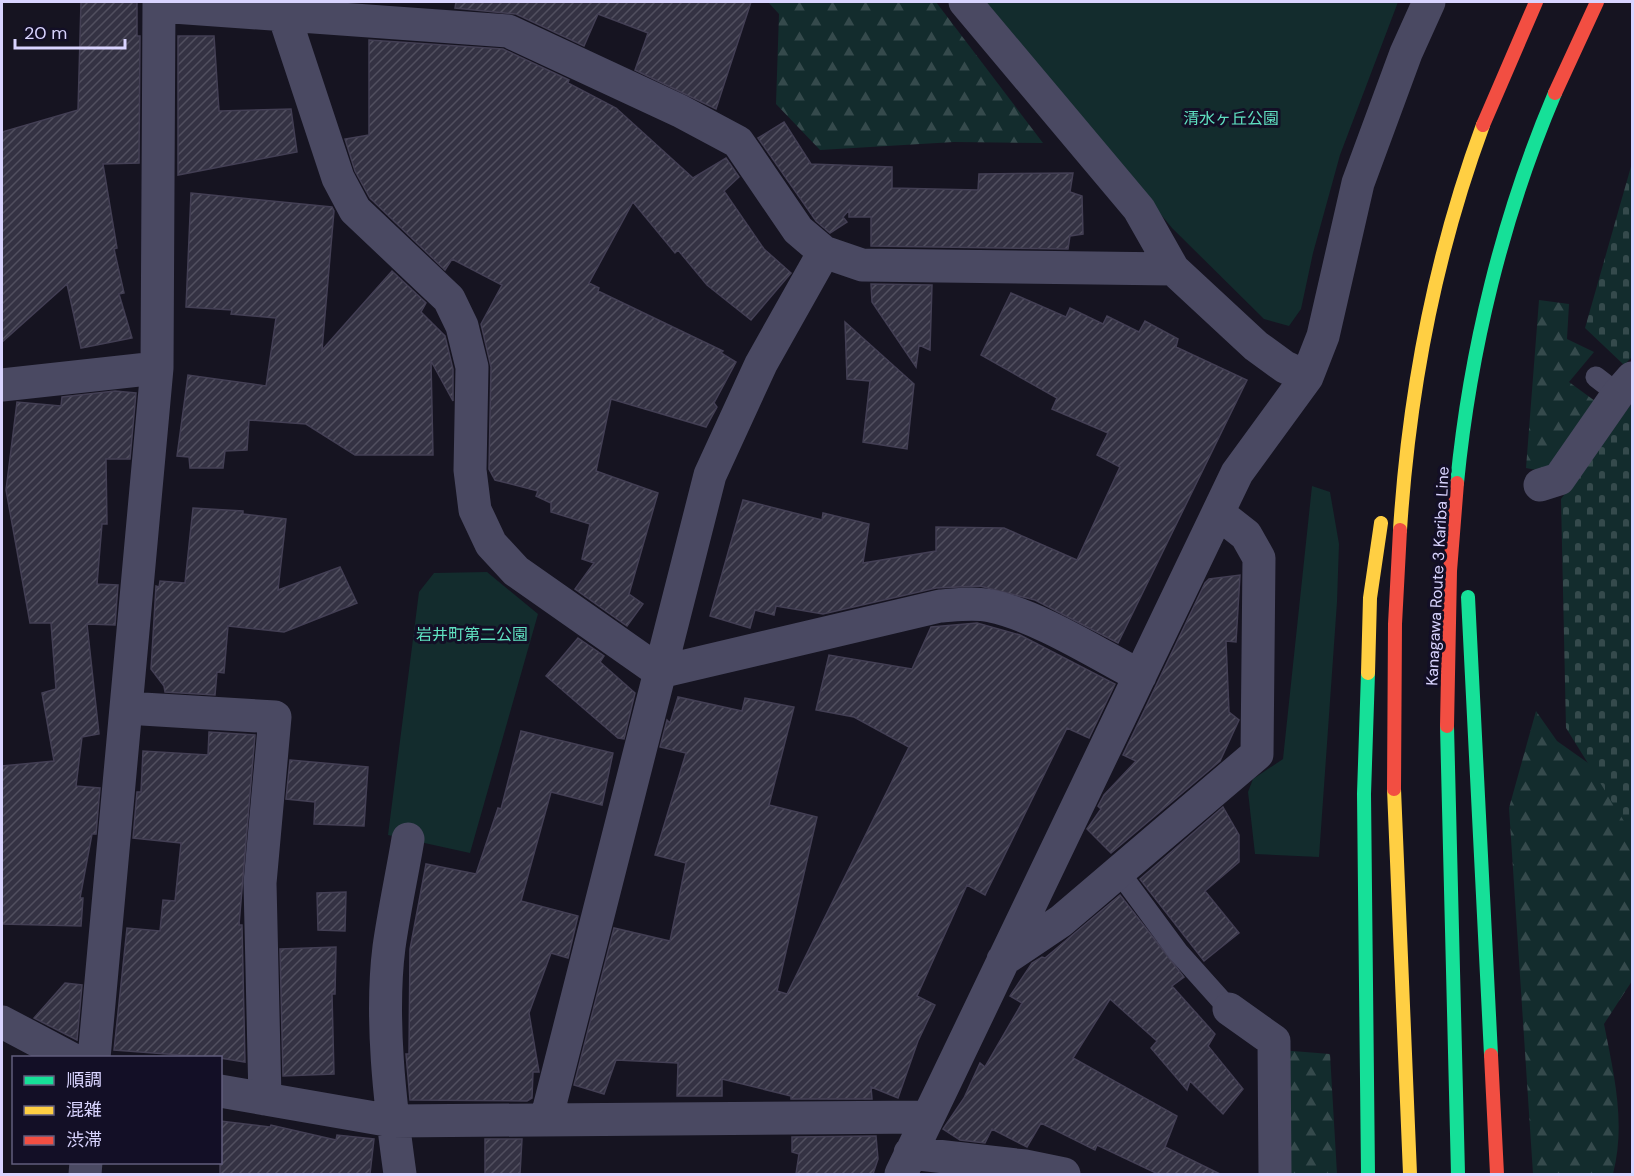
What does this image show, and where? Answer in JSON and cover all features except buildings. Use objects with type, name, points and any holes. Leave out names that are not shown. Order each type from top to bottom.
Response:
[{"type":"highway","points":[[1410,1174],[1395,852],[1393,679],[1396,588],[1410,410],[1425,325],[1445,239],[1472,152],[1517,39],[1536,2]]},
{"type":"highway","name":"Kanagawa Route 3 Kariba Line","points":[[1458,1174],[1447,676],[1457,484],[1465,418],[1479,345],[1511,217],[1546,116],[1574,47],[1597,2]]},
{"type":"highway","points":[[1391,476],[1410,410]]},
{"type":"highway","points":[[1457,484],[1466,572],[1497,1174]]},
{"type":"highway","points":[[1368,1174],[1365,759],[1370,598],[1383,509]]},
{"type":"street","points":[[965,2],[1139,209],[1173,269],[1256,346],[1285,367],[1307,377]]},
{"type":"street","points":[[1064,1174],[1025,1166],[906,1164],[926,1117],[1237,473],[1307,377],[1323,336],[1358,183],[1406,53],[1428,2]]},
{"type":"street","points":[[93,1056],[157,368],[159,4],[508,31],[680,111],[738,142],[798,230],[824,252],[862,265],[1173,269]]},
{"type":"street","points":[[284,15],[338,178],[355,210],[448,299],[462,326],[472,367],[470,470],[475,510],[491,544],[516,571],[660,672],[940,606],[965,604],[991,605],[1023,616],[1140,676]]},
{"type":"street","points":[[546,1120],[710,475],[761,364],[824,252]]},
{"type":"street","points":[[2,385],[157,368]]},
{"type":"street","points":[[1540,485],[1559,479],[1616,383]]},
{"type":"street","points":[[1002,961],[1061,921],[1257,754],[1259,558],[1246,535],[1218,513]]},
{"type":"street","points":[[126,708],[275,717],[260,883],[265,1099]]},
{"type":"street","points":[[400,1174],[392,1121],[387,1036],[389,949],[408,839]]},
{"type":"street","points":[[1229,1010],[1274,1041],[1275,1174]]},
{"type":"street","points":[[2,1022],[66,1056]]},
{"type":"street","points":[[222,1091],[392,1121],[926,1117]]},
{"type":"lane","points":[[1119,872],[1178,952],[1229,1010]]},
{"type":"green space","points":[[768,2],[936,2],[1043,143],[954,142],[820,150],[776,104],[779,14]]},
{"type":"green space","name":"清水ヶ丘公園","points":[[985,2],[1398,2],[1340,155],[1313,253],[1301,309],[1289,326],[1264,319],[1172,228]]},
{"type":"green space","points":[[1632,163],[1632,357],[1624,365],[1585,328]]},
{"type":"green space","points":[[1539,300],[1569,304],[1567,339],[1594,352],[1569,382],[1595,401],[1547,472],[1526,468]]},
{"type":"green space","points":[[1632,403],[1632,834],[1566,728],[1561,499]]},
{"type":"green space","points":[[1312,486],[1330,492],[1339,544],[1319,857],[1255,854],[1248,792],[1253,779],[1283,759]]},
{"type":"green space","name":"岩井町第二公園","points":[[487,572],[538,614],[470,853],[388,835],[419,592],[434,573]]},
{"type":"green space","points":[[1536,711],[1557,741],[1632,794],[1632,981],[1604,1024],[1615,1080],[1619,1118],[1617,1155],[1613,1174],[1533,1174],[1509,808]]},
{"type":"green space","points":[[1280,1050],[1330,1054],[1337,1174],[1282,1174]]},
{"type":"traffic: fast","points":[[1457,483],[1470,383],[1491,284],[1536,139],[1555,93]]},
{"type":"traffic: fast","points":[[1468,597],[1491,1055]]},
{"type":"traffic: fast","points":[[1368,673],[1364,794],[1368,1174]]},
{"type":"traffic: fast","points":[[1447,726],[1458,1174]]},
{"type":"traffic: slow","points":[[1400,530],[1410,426],[1427,324],[1451,224],[1483,125]]},
{"type":"traffic: slow","points":[[1368,673],[1370,598],[1381,523]]},
{"type":"traffic: slow","points":[[1394,789],[1410,1174]]},
{"type":"traffic: jam","points":[[1483,125],[1536,2]]},
{"type":"traffic: jam","points":[[1555,93],[1597,2]]},
{"type":"traffic: jam","points":[[1447,726],[1450,571],[1457,483]]},
{"type":"traffic: jam","points":[[1394,789],[1395,624],[1400,530]]},
{"type":"traffic: jam","points":[[1491,1055],[1497,1174]]}]
